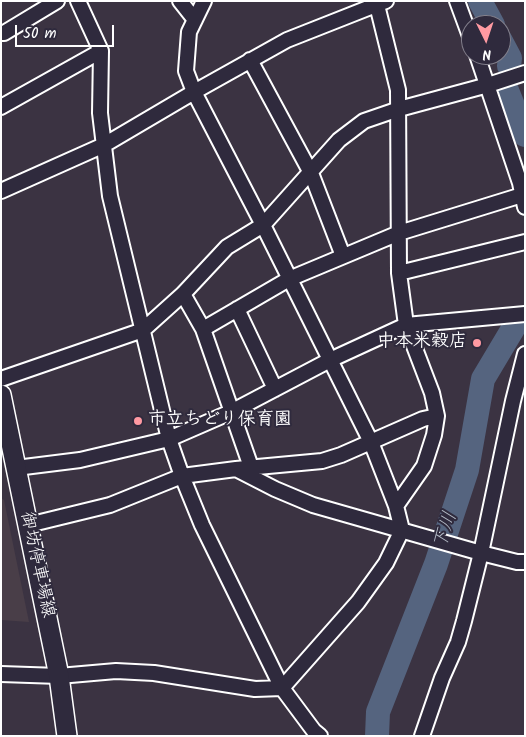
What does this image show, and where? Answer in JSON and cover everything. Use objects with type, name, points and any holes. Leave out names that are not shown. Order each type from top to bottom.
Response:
[{"type":"main road","name":"御坊停車場線","points":[[1,395],[9,470],[28,525],[59,676],[67,736]]},
{"type":"street","points":[[1,33],[57,1]]},
{"type":"street","points":[[78,1],[100,52],[100,113],[110,196],[169,439],[202,525],[282,688],[314,731],[320,736]]},
{"type":"street","points":[[180,1],[195,20]]},
{"type":"street","points":[[1,674],[59,676],[116,671],[154,673],[255,689],[282,688],[358,602],[386,563],[402,530],[396,506],[371,442],[263,225],[194,92],[186,71],[189,32],[204,1]]},
{"type":"street","points":[[457,1],[462,15]]},
{"type":"street","points":[[1,191],[104,145],[286,40],[379,2],[398,90],[399,273],[406,325],[432,394],[437,416],[434,435],[424,466],[396,506]]},
{"type":"street","points":[[1,108],[100,52]]},
{"type":"street","points":[[250,60],[311,173],[343,256]]},
{"type":"street","points":[[202,329],[289,279],[399,233],[523,201],[481,65]]},
{"type":"street","points":[[1,379],[143,330],[183,294],[227,247],[263,225],[339,140],[364,121],[525,73]]},
{"type":"street","points":[[399,273],[525,242]]},
{"type":"street","points":[[183,294],[202,329],[251,468]]},
{"type":"street","points":[[237,310],[275,389]]},
{"type":"street","points":[[9,470],[80,460],[169,439],[231,412],[330,360],[406,325],[525,314]]},
{"type":"street","points":[[422,736],[442,678],[458,642],[481,553],[513,401],[525,354]]},
{"type":"street","points":[[28,525],[110,505],[182,476],[322,461],[341,456],[423,419],[437,416]]},
{"type":"street","points":[[236,469],[275,489],[313,505],[481,553],[517,562],[525,562]]},
{"type":"shaded area","points":[[1,498],[4,500],[29,622],[1,620]]},
{"type":"waterway","name":"下川","points":[[480,1],[488,15]]},
{"type":"waterway","name":"下川","points":[[506,88],[525,135]]},
{"type":"waterway","name":"下川","points":[[377,736],[378,712],[436,564],[467,470],[483,379],[514,327]]},
{"type":"place","name":"中本米穀店","points":[[477,343]]},
{"type":"place","name":"市立ちどり保育園","points":[[138,421]]}]
